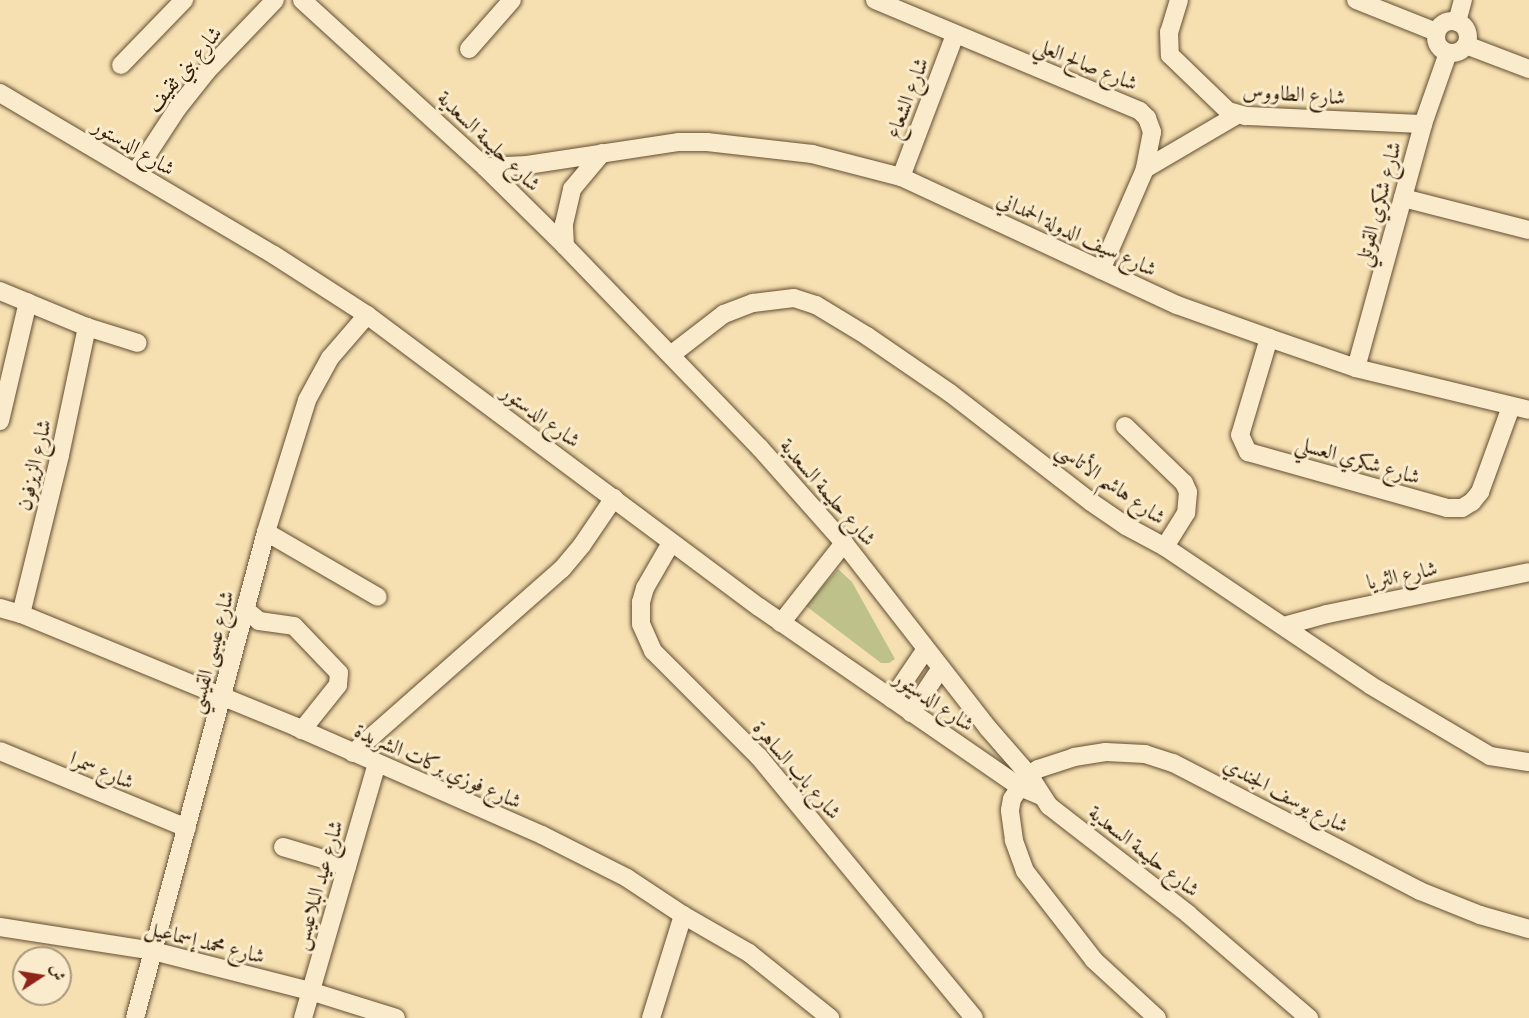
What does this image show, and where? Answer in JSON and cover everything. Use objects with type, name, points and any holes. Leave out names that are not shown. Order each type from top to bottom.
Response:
[{"type":"street","points":[[121,66],[184,0]]},
{"type":"street","name":"شارع بني ثقيف","points":[[135,173],[189,94],[275,0]]},
{"type":"street","name":"شارع حليمة السعدية","points":[[302,0],[485,167],[672,354],[844,543],[941,668],[1024,781]]},
{"type":"street","points":[[469,49],[512,0]]},
{"type":"street","name":"شارع صالح العلي","points":[[875,0],[1140,111],[1147,118],[1152,132],[1145,169],[1101,270]]},
{"type":"street","name":"شارع الطاووس","points":[[1179,0],[1169,32],[1170,55],[1221,106],[1238,115],[1423,124]]},
{"type":"street","points":[[1356,0],[1437,32]]},
{"type":"street","points":[[1457,22],[1463,0]]},
{"type":"street","points":[[1445,22],[1457,22],[1468,35],[1466,45],[1460,51],[1448,53],[1438,45],[1437,32],[1445,22]]},
{"type":"street","name":"شارع الشعاع","points":[[901,177],[955,35]]},
{"type":"street","points":[[1466,45],[1529,69]]},
{"type":"street","name":"شارع شكري القوتلي","points":[[1356,368],[1423,124],[1448,53]]},
{"type":"street","name":"شارع الدستور","points":[[0,93],[274,255],[367,315],[781,623],[911,712],[1024,781],[1041,796]]},
{"type":"street","points":[[1145,169],[1238,115]]},
{"type":"street","name":"شارع سيف الدولة الحمداني","points":[[485,167],[527,165],[679,142],[707,142],[812,154],[901,177],[1178,305],[1269,338],[1356,368],[1520,409]]},
{"type":"street","points":[[565,246],[564,224],[572,189],[602,153]]},
{"type":"street","points":[[1403,198],[1529,230]]},
{"type":"street","points":[[0,291],[87,327],[138,343]]},
{"type":"street","name":"شارع هاشم الأتاسي","points":[[672,354],[724,314],[753,303],[774,298],[794,298],[816,306],[867,336],[950,393],[1091,502],[1126,526],[1165,547],[1370,685],[1490,756],[1529,762]]},
{"type":"street","points":[[0,421],[28,302]]},
{"type":"street","name":"شارع عيسى القيسي","points":[[135,1018],[266,532],[306,400],[330,358],[367,315]]},
{"type":"street","name":"شارع الزيزفون","points":[[21,614],[60,455],[87,327]]},
{"type":"street","name":"شارع شكري العسلي","points":[[1269,338],[1240,435],[1248,452],[1447,508],[1462,508],[1472,502],[1480,492],[1520,409]]},
{"type":"street","points":[[1125,426],[1184,483],[1188,492],[1186,513],[1165,547]]},
{"type":"street","points":[[352,753],[562,568],[582,545],[614,498]]},
{"type":"street","points":[[266,532],[378,597]]},
{"type":"street","name":"شارع باب الساهرة","points":[[671,543],[645,588],[641,602],[640,624],[652,651],[759,757],[975,1018]]},
{"type":"street","points":[[781,623],[844,543]]},
{"type":"street","name":"شارع الثريا","points":[[1284,626],[1327,614],[1529,572]]},
{"type":"street","name":"شارع فوزي بركات الشريدة","points":[[0,608],[21,614],[302,730],[552,840],[627,878],[772,969],[830,1018]]},
{"type":"street","points":[[246,610],[260,621],[294,627],[339,673],[338,686],[302,730]]},
{"type":"street","points":[[892,699],[926,649]]},
{"type":"street","points":[[911,712],[941,668]]},
{"type":"street","name":"شارع سمرا","points":[[0,751],[187,828]]},
{"type":"street","name":"شارع يوسف الجندي","points":[[1024,781],[1074,757],[1131,752],[1155,757],[1198,774],[1420,891],[1480,915],[1529,929]]},
{"type":"street","name":"شارع عيد البلاعيس","points":[[303,1018],[377,764]]},
{"type":"street","points":[[1024,781],[1012,799],[1011,825],[1026,871],[1094,960],[1156,1018]]},
{"type":"street","name":"شارع حليمة السعدية","points":[[1041,796],[1188,914],[1309,1018]]},
{"type":"street","points":[[283,847],[347,866]]},
{"type":"street","points":[[651,1018],[683,915]]},
{"type":"street","name":"شارع محمد إسماعيل","points":[[0,927],[153,951],[310,992],[396,1018]]},
{"type":"green space","points":[[838,569],[852,582],[895,659],[889,663],[881,663],[806,606]]}]
